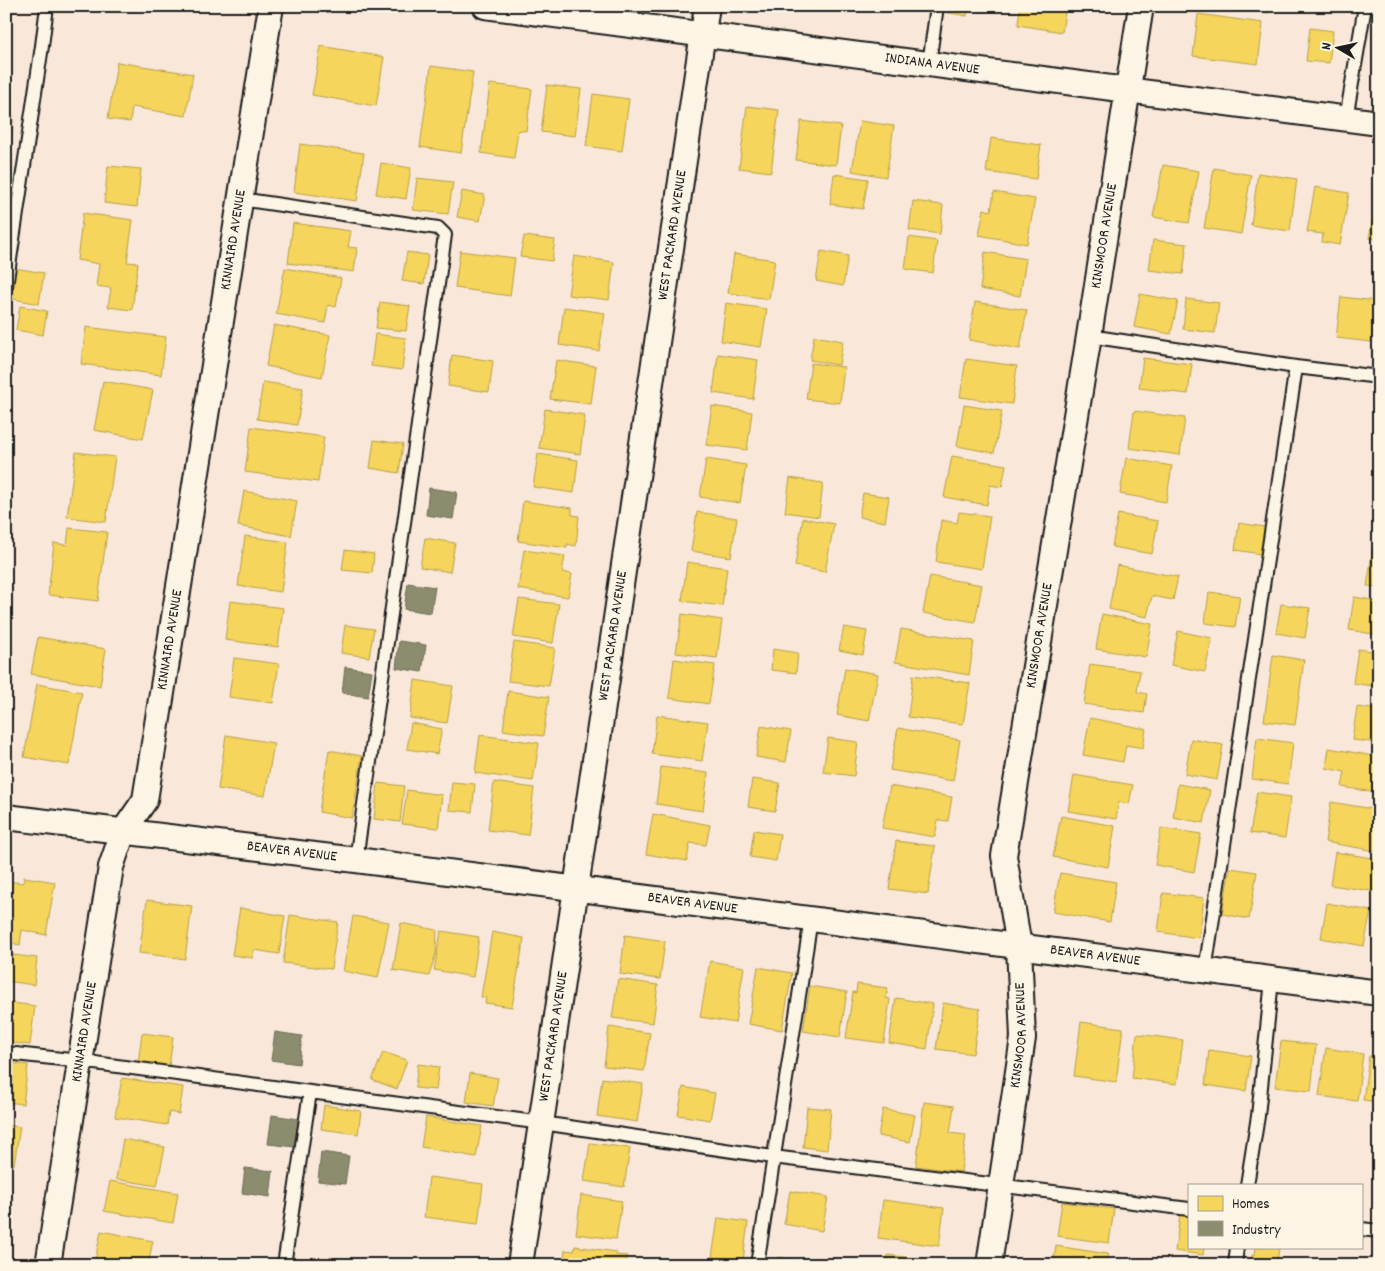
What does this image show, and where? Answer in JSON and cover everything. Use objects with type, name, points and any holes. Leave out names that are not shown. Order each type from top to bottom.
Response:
[{"type":"street","name":"KINNAIRD AVENUE","points":[[48,1265],[111,867],[123,832],[145,800],[272,6]]},
{"type":"street","name":"INDIANA AVENUE","points":[[485,6],[1379,123]]},
{"type":"street","name":"WEST PACKARD AVENUE","points":[[520,1265],[707,6]]},
{"type":"street","name":"KINSMOOR AVENUE","points":[[989,1265],[1023,1038],[1019,946],[1004,856],[1141,6]]},
{"type":"street","name":"BEAVER AVENUE","points":[[6,818],[356,860],[1379,993]]},
{"type":"lane","points":[[6,286],[47,6]]},
{"type":"lane","points":[[929,64],[937,6]]},
{"type":"lane","points":[[1346,119],[1364,6]]},
{"type":"lane","points":[[240,199],[438,228],[445,235],[356,860]]},
{"type":"lane","points":[[1089,336],[1296,367],[1379,377]]},
{"type":"lane","points":[[1205,971],[1296,367]]},
{"type":"lane","points":[[757,1265],[810,919]]},
{"type":"lane","points":[[1247,1184],[1258,1116],[1272,980]]},
{"type":"lane","points":[[6,1053],[542,1123],[773,1157],[1188,1209]]},
{"type":"lane","points":[[284,1265],[310,1092]]},
{"type":"lane","points":[[1362,1229],[1379,1231]]},
{"type":"lane","points":[[1235,1265],[1238,1248]]},
{"type":"building: Homes","points":[[934,6],[968,6],[967,16],[933,10]]},
{"type":"building: Homes","points":[[1020,6],[1066,6],[1062,32],[1018,25]]},
{"type":"building: Homes","points":[[1218,6],[1270,6],[1269,13]]},
{"type":"building: Homes","points":[[1198,14],[1263,23],[1258,64],[1193,56]]},
{"type":"building: Homes","points":[[1310,28],[1333,31],[1329,63],[1306,61]]},
{"type":"building: Homes","points":[[321,46],[384,57],[376,106],[312,95]]},
{"type":"building: Homes","points":[[6,55],[10,56],[6,88]]},
{"type":"building: Homes","points":[[117,62],[193,74],[186,116],[132,107],[130,122],[108,119]]},
{"type":"building: Homes","points":[[431,66],[473,72],[461,153],[420,147]]},
{"type":"building: Homes","points":[[490,84],[532,89],[526,131],[518,130],[514,158],[481,153]]},
{"type":"building: Homes","points":[[547,85],[581,89],[575,136],[541,132]]},
{"type":"building: Homes","points":[[593,94],[629,99],[622,151],[586,146]]},
{"type":"building: Homes","points":[[747,106],[779,110],[771,172],[739,168]]},
{"type":"building: Homes","points":[[6,114],[14,115],[10,149],[6,149]]},
{"type":"building: Homes","points":[[801,121],[841,126],[836,165],[796,160]]},
{"type":"building: Homes","points":[[860,121],[894,126],[886,177],[852,171]]},
{"type":"building: Homes","points":[[991,138],[1041,145],[1036,179],[986,172]]},
{"type":"building: Homes","points":[[300,144],[364,153],[357,201],[294,192]]},
{"type":"building: Homes","points":[[381,163],[411,168],[406,199],[376,194]]},
{"type":"building: Homes","points":[[1163,165],[1199,171],[1189,223],[1153,217]]},
{"type":"building: Homes","points":[[108,166],[141,169],[137,207],[104,203]]},
{"type":"building: Homes","points":[[1214,168],[1251,175],[1241,234],[1204,228]]},
{"type":"building: Homes","points":[[1258,173],[1297,179],[1290,231],[1251,225]]},
{"type":"building: Homes","points":[[834,174],[868,179],[863,209],[830,204]]},
{"type":"building: Homes","points":[[417,178],[453,182],[448,214],[413,210]]},
{"type":"building: Homes","points":[[1315,187],[1349,193],[1340,245],[1322,242],[1323,234],[1307,232]]},
{"type":"building: Homes","points":[[462,191],[485,195],[480,221],[457,217]]},
{"type":"building: Homes","points":[[994,192],[1035,199],[1027,244],[979,235],[984,209],[991,211]]},
{"type":"building: Homes","points":[[1377,195],[1379,195],[1379,239],[1369,238]]},
{"type":"building: Homes","points":[[913,201],[943,205],[940,234],[909,230]]},
{"type":"building: Homes","points":[[83,213],[133,220],[127,262],[138,263],[132,310],[108,307],[111,288],[96,286],[99,264],[77,260]]},
{"type":"building: Homes","points":[[293,223],[351,231],[348,247],[357,248],[354,272],[288,263]]},
{"type":"building: Homes","points":[[524,236],[555,240],[552,261],[520,257]]},
{"type":"building: Homes","points":[[909,237],[937,241],[933,273],[905,269]]},
{"type":"building: Homes","points":[[1153,240],[1187,244],[1183,274],[1149,270]]},
{"type":"building: Homes","points":[[460,251],[515,258],[510,296],[455,288]]},
{"type":"building: Homes","points":[[821,251],[848,256],[843,286],[816,281]]},
{"type":"building: Homes","points":[[407,252],[428,255],[424,284],[402,281]]},
{"type":"building: Homes","points":[[985,252],[1026,259],[1020,296],[980,289]]},
{"type":"building: Homes","points":[[734,254],[775,260],[769,299],[728,293]]},
{"type":"building: Homes","points":[[574,256],[614,262],[609,300],[568,295]]},
{"type":"building: Homes","points":[[14,268],[44,273],[39,304],[9,298]]},
{"type":"building: Homes","points":[[285,268],[341,278],[336,307],[328,305],[325,323],[276,314]]},
{"type":"building: Homes","points":[[1140,294],[1178,301],[1171,334],[1134,327]]},
{"type":"building: Homes","points":[[1341,297],[1377,301],[1371,342],[1336,338]]},
{"type":"building: Homes","points":[[1186,299],[1219,303],[1215,333],[1183,329]]},
{"type":"building: Homes","points":[[380,302],[410,306],[406,331],[376,328]]},
{"type":"building: Homes","points":[[975,302],[1027,310],[1020,349],[969,340]]},
{"type":"building: Homes","points":[[726,303],[767,309],[761,347],[721,341]]},
{"type":"building: Homes","points":[[20,306],[47,311],[43,335],[16,330]]},
{"type":"building: Homes","points":[[564,307],[605,313],[599,351],[559,345]]},
{"type":"building: Homes","points":[[274,325],[330,335],[322,377],[266,366]]},
{"type":"building: Homes","points":[[86,327],[166,337],[161,375],[81,364]]},
{"type":"building: Homes","points":[[375,334],[406,338],[402,370],[371,366]]},
{"type":"building: Homes","points":[[814,336],[843,341],[839,365],[810,360]]},
{"type":"building: Homes","points":[[718,354],[758,360],[753,399],[713,393]]},
{"type":"building: Homes","points":[[452,355],[493,361],[489,392],[448,386]]},
{"type":"building: Homes","points":[[1143,358],[1192,364],[1188,394],[1139,388]]},
{"type":"building: Homes","points":[[966,359],[1017,366],[1012,404],[960,397]]},
{"type":"building: Homes","points":[[556,360],[596,366],[591,404],[550,399]]},
{"type":"building: Homes","points":[[811,363],[844,367],[840,403],[806,399]]},
{"type":"building: Homes","points":[[103,381],[153,390],[143,439],[94,430]]},
{"type":"building: Homes","points":[[263,382],[303,388],[297,425],[257,419]]},
{"type":"building: Homes","points":[[964,405],[1002,411],[994,453],[957,446]]},
{"type":"building: Homes","points":[[712,406],[752,412],[747,450],[706,445]]},
{"type":"building: Homes","points":[[545,409],[585,415],[580,454],[539,448]]},
{"type":"building: Homes","points":[[1134,411],[1185,418],[1180,455],[1129,448]]},
{"type":"building: Homes","points":[[251,427],[324,437],[318,482],[245,472]]},
{"type":"building: Homes","points":[[374,440],[403,444],[399,473],[370,468]]},
{"type":"building: Homes","points":[[76,452],[115,457],[106,522],[67,517]]},
{"type":"building: Homes","points":[[538,454],[578,460],[574,493],[533,487]]},
{"type":"building: Homes","points":[[952,456],[1006,465],[1002,487],[990,485],[987,505],[944,497]]},
{"type":"building: Homes","points":[[1126,458],[1172,466],[1166,502],[1120,494]]},
{"type":"building: Homes","points":[[706,459],[746,465],[740,503],[700,497]]},
{"type":"building: Homes","points":[[790,478],[823,483],[819,517],[785,512]]},
{"type":"building: Homes","points":[[244,491],[297,501],[291,536],[238,526]]},
{"type":"building: Homes","points":[[863,493],[889,497],[885,522],[859,517]]},
{"type":"building: Homes","points":[[523,501],[572,508],[572,515],[579,516],[576,546],[567,544],[567,548],[518,541]]},
{"type":"building: Homes","points":[[697,512],[737,518],[731,557],[691,551]]},
{"type":"building: Homes","points":[[959,512],[990,516],[982,569],[936,562],[941,520],[957,523]]},
{"type":"building: Homes","points":[[1118,514],[1158,521],[1152,554],[1112,547]]},
{"type":"building: Homes","points":[[803,518],[834,524],[825,572],[795,566]]},
{"type":"building: Homes","points":[[1239,523],[1265,527],[1261,554],[1235,550]]},
{"type":"building: Homes","points":[[69,528],[107,532],[98,601],[48,595],[54,543],[67,545]]},
{"type":"building: Homes","points":[[245,536],[288,542],[281,592],[238,586]]},
{"type":"building: Homes","points":[[425,538],[455,543],[450,572],[420,567]]},
{"type":"building: Homes","points":[[1373,547],[1379,548],[1379,587],[1367,586]]},
{"type":"building: Homes","points":[[345,550],[374,554],[372,573],[342,570]]},
{"type":"building: Homes","points":[[524,550],[565,556],[562,572],[572,574],[568,597],[518,589]]},
{"type":"building: Homes","points":[[687,562],[727,568],[722,606],[682,601]]},
{"type":"building: Homes","points":[[1117,565],[1178,577],[1173,600],[1152,596],[1147,617],[1109,609]]},
{"type":"building: Homes","points":[[930,576],[982,585],[975,622],[923,613]]},
{"type":"building: Homes","points":[[1209,592],[1240,596],[1235,627],[1205,623]]},
{"type":"building: Homes","points":[[1354,597],[1379,601],[1379,635],[1349,630]]},
{"type":"building: Homes","points":[[519,599],[559,604],[553,643],[513,637]]},
{"type":"building: Homes","points":[[230,601],[283,608],[278,647],[225,640]]},
{"type":"building: Homes","points":[[1281,604],[1310,608],[1305,638],[1276,633]]},
{"type":"building: Homes","points":[[682,614],[722,620],[717,658],[676,653]]},
{"type":"building: Homes","points":[[1102,614],[1152,624],[1146,657],[1096,649]]},
{"type":"building: Homes","points":[[345,625],[374,629],[369,657],[341,653]]},
{"type":"building: Homes","points":[[844,627],[867,631],[863,655],[839,650]]},
{"type":"building: Homes","points":[[901,629],[974,641],[969,675],[895,662]]},
{"type":"building: Homes","points":[[1178,631],[1212,638],[1205,672],[1171,665]]},
{"type":"building: Homes","points":[[38,637],[106,649],[100,686],[31,674]]},
{"type":"building: Homes","points":[[514,642],[555,648],[549,686],[508,681]]},
{"type":"building: Homes","points":[[773,649],[798,653],[796,673],[771,670]]},
{"type":"building: Homes","points":[[1358,649],[1379,652],[1379,687],[1353,683]]},
{"type":"building: Homes","points":[[1273,655],[1304,660],[1295,725],[1264,721]]},
{"type":"building: Homes","points":[[234,658],[279,664],[273,703],[229,697]]},
{"type":"building: Homes","points":[[674,659],[715,665],[709,704],[669,698]]},
{"type":"building: Homes","points":[[1090,664],[1140,671],[1137,692],[1147,694],[1144,713],[1084,704]]},
{"type":"building: Homes","points":[[845,668],[878,674],[869,721],[837,715]]},
{"type":"building: Homes","points":[[913,675],[970,683],[963,724],[908,717]]},
{"type":"building: Homes","points":[[415,680],[453,686],[447,723],[410,718]]},
{"type":"building: Homes","points":[[37,684],[82,692],[69,765],[24,757]]},
{"type":"building: Homes","points":[[508,691],[549,697],[543,736],[503,730]]},
{"type":"building: Homes","points":[[1357,707],[1379,710],[1379,743],[1352,740]]},
{"type":"building: Homes","points":[[657,715],[708,722],[702,761],[652,754]]},
{"type":"building: Homes","points":[[1090,718],[1146,729],[1143,748],[1126,745],[1123,762],[1083,755]]},
{"type":"building: Homes","points":[[411,723],[442,729],[437,754],[407,749]]},
{"type":"building: Homes","points":[[761,726],[791,731],[786,762],[756,757]]},
{"type":"building: Homes","points":[[898,728],[960,740],[953,781],[890,770]]},
{"type":"building: Homes","points":[[226,735],[274,743],[265,796],[218,789]]},
{"type":"building: Homes","points":[[480,735],[539,743],[533,781],[475,773]]},
{"type":"building: Homes","points":[[828,738],[858,742],[854,776],[823,772]]},
{"type":"building: Homes","points":[[1257,738],[1293,743],[1288,784],[1252,779]]},
{"type":"building: Homes","points":[[1191,739],[1223,745],[1217,780],[1185,774]]},
{"type":"building: Homes","points":[[1329,748],[1379,757],[1379,793],[1342,787],[1345,772],[1326,768]]},
{"type":"building: Homes","points":[[329,750],[362,756],[352,818],[319,812]]},
{"type":"building: Homes","points":[[661,767],[708,773],[703,811],[656,804]]},
{"type":"building: Homes","points":[[1074,775],[1133,785],[1129,804],[1119,802],[1116,819],[1068,811]]},
{"type":"building: Homes","points":[[752,779],[780,783],[775,811],[748,807]]},
{"type":"building: Homes","points":[[452,782],[475,784],[472,812],[449,810]]},
{"type":"building: Homes","points":[[494,782],[534,788],[528,835],[488,830]]},
{"type":"building: Homes","points":[[378,783],[404,786],[400,822],[374,819]]},
{"type":"building: Homes","points":[[1178,784],[1210,790],[1204,823],[1173,817]]},
{"type":"building: Homes","points":[[890,786],[952,797],[948,821],[938,820],[935,837],[882,828]]},
{"type":"building: Homes","points":[[407,790],[442,795],[438,828],[402,824]]},
{"type":"building: Homes","points":[[1257,792],[1291,797],[1285,838],[1250,833]]},
{"type":"building: Homes","points":[[1331,802],[1379,810],[1379,833],[1376,851],[1325,842]]},
{"type":"building: Homes","points":[[653,814],[710,825],[706,845],[690,843],[687,861],[646,854]]},
{"type":"building: Homes","points":[[1061,816],[1115,826],[1108,867],[1053,857]]},
{"type":"building: Homes","points":[[1161,828],[1201,834],[1194,872],[1155,865]]},
{"type":"building: Homes","points":[[754,830],[780,834],[776,861],[750,857]]},
{"type":"building: Homes","points":[[896,841],[935,846],[928,894],[889,889]]},
{"type":"building: Homes","points":[[1335,852],[1379,859],[1379,892],[1330,885]]},
{"type":"building: Homes","points":[[1230,868],[1257,872],[1249,919],[1222,914]]},
{"type":"building: Homes","points":[[1060,873],[1116,882],[1110,922],[1053,912]]},
{"type":"building: Homes","points":[[24,877],[55,882],[46,935],[22,930],[20,945],[6,942],[6,883],[7,881],[23,883]]},
{"type":"building: Homes","points":[[1163,893],[1204,898],[1199,938],[1158,932]]},
{"type":"building: Homes","points":[[147,900],[192,906],[185,959],[139,953]]},
{"type":"building: Homes","points":[[1327,903],[1371,911],[1364,946],[1321,938]]},
{"type":"building: Homes","points":[[240,908],[285,916],[279,954],[254,950],[253,958],[232,955]]},
{"type":"building: Homes","points":[[290,915],[338,922],[331,969],[283,963]]},
{"type":"building: Homes","points":[[353,916],[389,922],[378,978],[343,971]]},
{"type":"building: Homes","points":[[401,923],[437,930],[436,953],[429,976],[393,970]]},
{"type":"building: Homes","points":[[441,931],[479,937],[473,977],[434,970]]},
{"type":"building: Homes","points":[[492,932],[524,938],[512,1007],[485,1003],[486,998],[481,997]]},
{"type":"building: Homes","points":[[625,935],[665,941],[660,979],[620,974]]},
{"type":"building: Homes","points":[[6,954],[37,958],[34,985],[6,981]]},
{"type":"building: Homes","points":[[710,961],[744,967],[735,1023],[700,1017]]},
{"type":"building: Homes","points":[[758,967],[792,973],[782,1030],[748,1024]]},
{"type":"building: Homes","points":[[618,979],[658,985],[653,1023],[612,1018]]},
{"type":"building: Homes","points":[[857,984],[888,988],[886,998],[890,999],[884,1043],[846,1038],[853,992],[856,993]]},
{"type":"building: Homes","points":[[810,986],[847,992],[840,1037],[803,1031]]},
{"type":"building: Homes","points":[[896,998],[933,1004],[927,1049],[889,1043]]},
{"type":"building: Homes","points":[[6,1002],[35,1006],[30,1045],[6,1042]]},
{"type":"building: Homes","points":[[943,1003],[980,1009],[973,1054],[936,1049]]},
{"type":"building: Homes","points":[[1081,1022],[1123,1028],[1116,1082],[1074,1076]]},
{"type":"building: Homes","points":[[609,1027],[650,1033],[644,1071],[604,1066]]},
{"type":"building: Homes","points":[[142,1033],[173,1037],[169,1067],[138,1063]]},
{"type":"building: Homes","points":[[1137,1034],[1183,1040],[1177,1084],[1132,1078]]},
{"type":"building: Homes","points":[[1281,1041],[1316,1045],[1311,1091],[1275,1087]]},
{"type":"building: Homes","points":[[1326,1048],[1363,1054],[1357,1101],[1319,1096]]},
{"type":"building: Homes","points":[[1209,1050],[1251,1056],[1246,1091],[1205,1085]]},
{"type":"building: Homes","points":[[383,1052],[407,1060],[397,1089],[372,1080]]},
{"type":"building: Homes","points":[[1369,1056],[1379,1057],[1379,1102],[1363,1100]]},
{"type":"building: Homes","points":[[6,1063],[28,1065],[23,1104],[6,1102]]},
{"type":"building: Homes","points":[[418,1064],[439,1067],[436,1090],[415,1088]]},
{"type":"building: Homes","points":[[470,1073],[498,1078],[493,1106],[466,1102]]},
{"type":"building: Homes","points":[[122,1078],[183,1087],[179,1114],[169,1112],[167,1125],[115,1117]]},
{"type":"building: Homes","points":[[602,1078],[643,1084],[637,1122],[597,1116]]},
{"type":"building: Homes","points":[[683,1087],[715,1093],[710,1120],[678,1115]]},
{"type":"building: Homes","points":[[924,1102],[954,1106],[950,1133],[966,1135],[961,1172],[916,1166]]},
{"type":"building: Homes","points":[[324,1105],[361,1111],[358,1134],[321,1129]]},
{"type":"building: Homes","points":[[807,1107],[831,1109],[827,1150],[803,1147]]},
{"type":"building: Homes","points":[[883,1109],[915,1115],[910,1142],[878,1136]]},
{"type":"building: Homes","points":[[426,1117],[482,1126],[476,1157],[421,1147]]},
{"type":"building: Homes","points":[[6,1125],[20,1127],[14,1165],[6,1164]]},
{"type":"building: Homes","points":[[123,1139],[165,1147],[157,1186],[116,1179]]},
{"type":"building: Homes","points":[[590,1143],[630,1148],[624,1187],[584,1181]]},
{"type":"building: Homes","points":[[429,1177],[483,1184],[478,1224],[424,1217]]},
{"type":"building: Homes","points":[[110,1181],[178,1193],[173,1223],[104,1211]]},
{"type":"building: Homes","points":[[790,1191],[828,1197],[822,1231],[784,1224]]},
{"type":"building: Homes","points":[[581,1195],[622,1201],[616,1239],[576,1234]]},
{"type":"building: Homes","points":[[883,1200],[944,1208],[939,1246],[878,1238]]},
{"type":"building: Homes","points":[[1062,1202],[1114,1209],[1109,1243],[1057,1236]]},
{"type":"building: Homes","points":[[1180,1215],[1188,1216],[1188,1248],[1204,1248],[1203,1255],[1175,1251]]},
{"type":"building: Homes","points":[[718,1218],[748,1222],[743,1261],[712,1257]]},
{"type":"building: Homes","points":[[101,1231],[153,1241],[148,1265],[94,1265]]},
{"type":"building: Homes","points":[[575,1246],[616,1252],[616,1255],[627,1256],[626,1265],[563,1265],[565,1250],[574,1251]]},
{"type":"building: Homes","points":[[1056,1246],[1108,1254],[1106,1265],[1053,1265]]},
{"type":"building: Homes","points":[[1256,1248],[1279,1248],[1277,1265],[1251,1265],[1252,1255],[1255,1255]]},
{"type":"building: Homes","points":[[888,1255],[929,1260],[929,1265],[887,1265]]},
{"type":"building: Homes","points":[[779,1257],[802,1262],[801,1265],[778,1265]]},
{"type":"building: Industry","points":[[429,488],[457,492],[453,519],[426,515]]},
{"type":"building: Industry","points":[[408,583],[435,587],[431,613],[404,609]]},
{"type":"building: Industry","points":[[399,641],[426,645],[422,672],[396,668]]},
{"type":"building: Industry","points":[[345,667],[372,671],[368,697],[342,693]]},
{"type":"building: Industry","points":[[275,1032],[302,1036],[299,1064],[271,1060]]},
{"type":"building: Industry","points":[[272,1115],[299,1119],[295,1147],[268,1144]]},
{"type":"building: Industry","points":[[321,1152],[349,1156],[345,1184],[318,1181]]},
{"type":"building: Industry","points":[[245,1168],[273,1171],[270,1197],[242,1193]]}]
